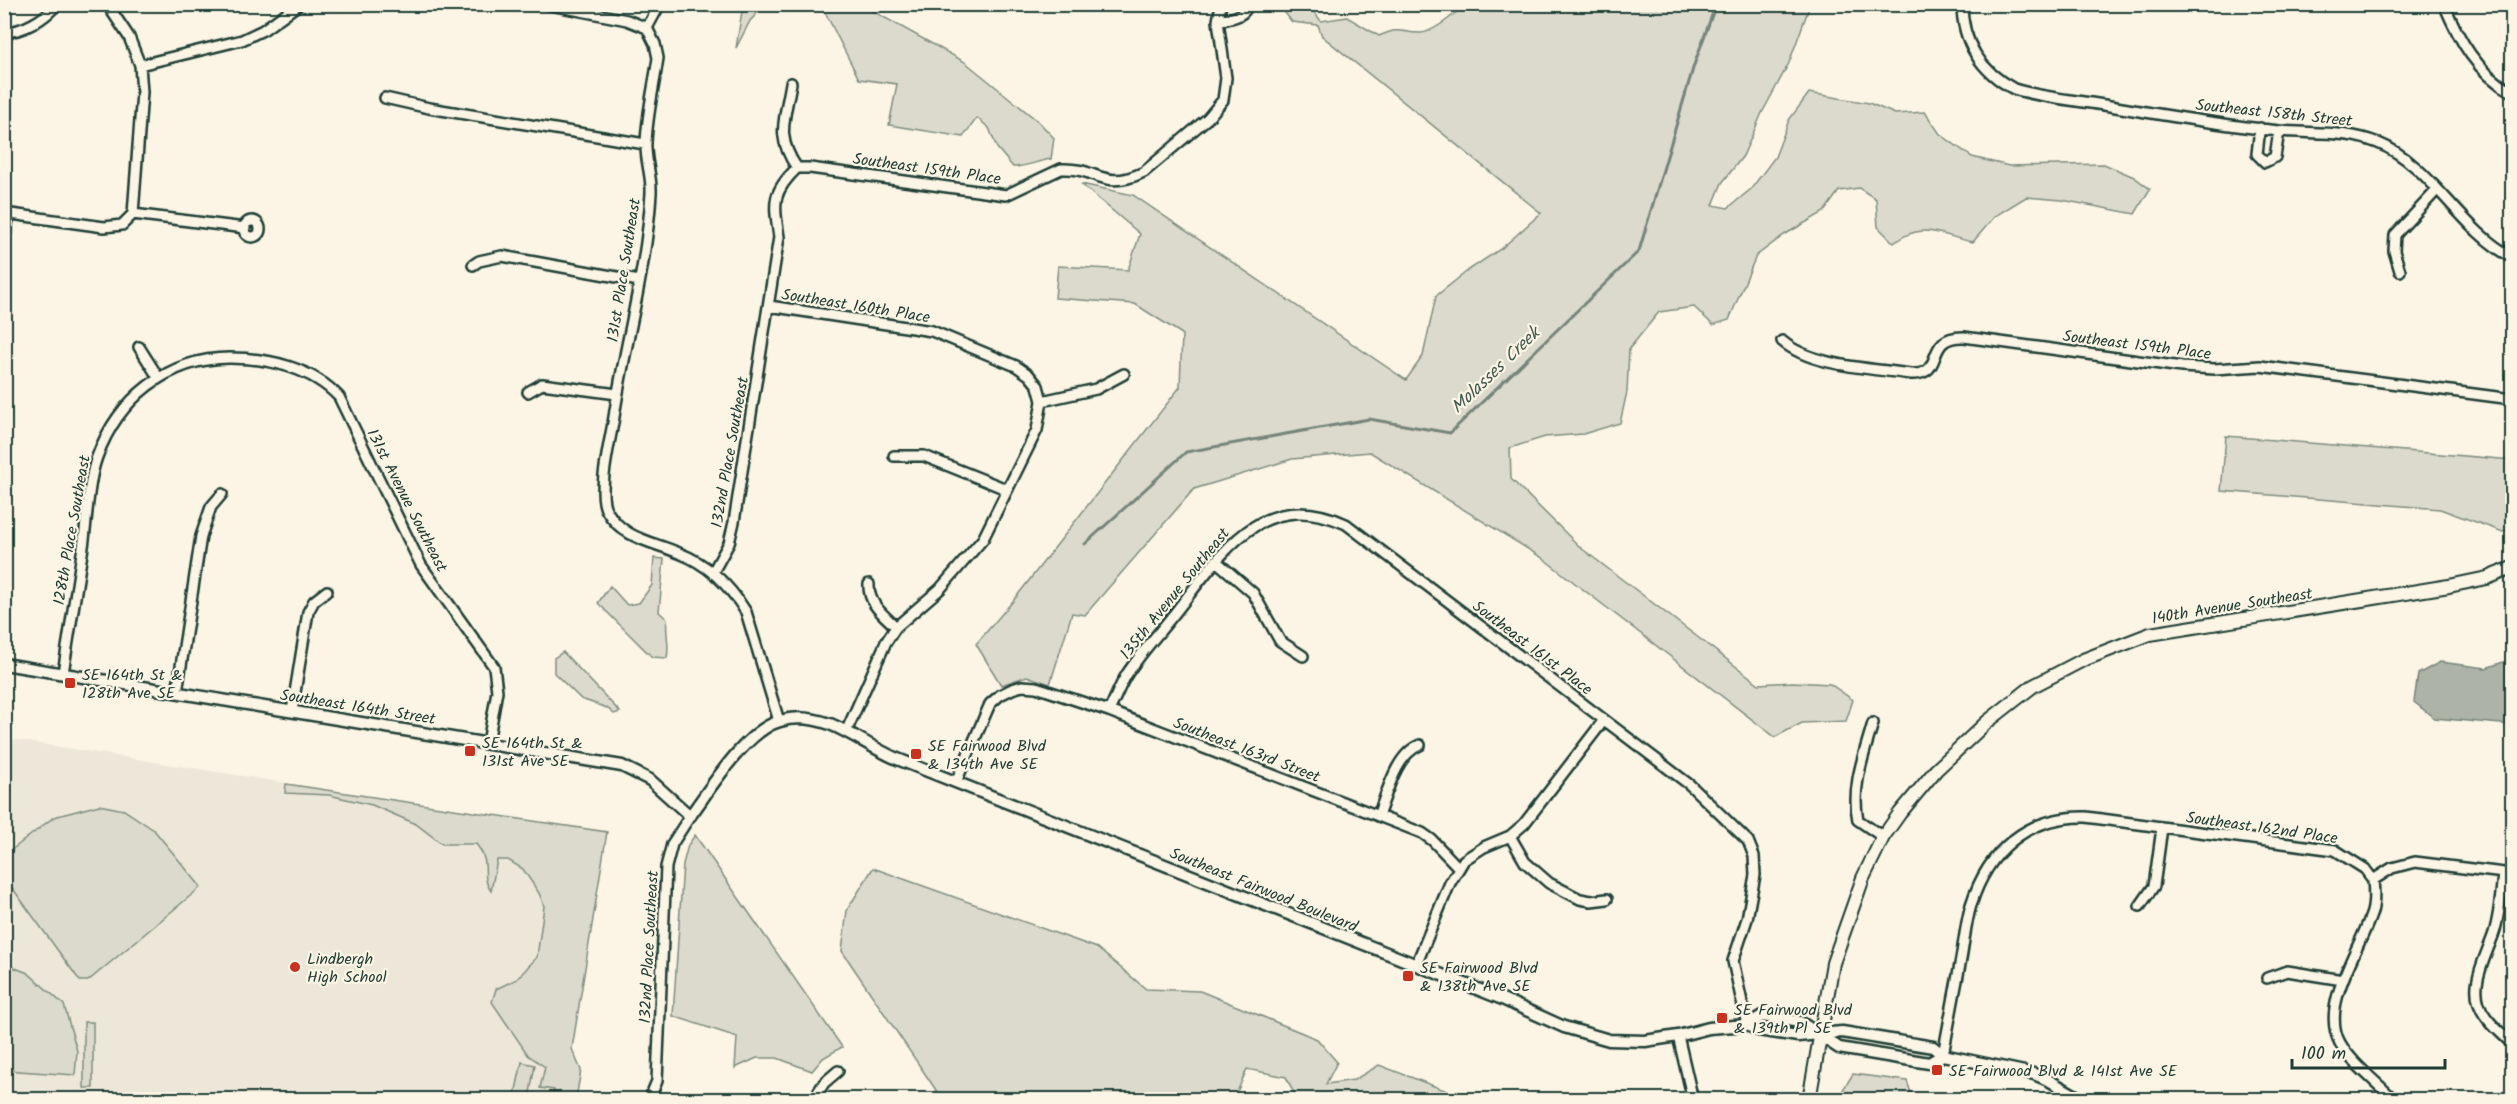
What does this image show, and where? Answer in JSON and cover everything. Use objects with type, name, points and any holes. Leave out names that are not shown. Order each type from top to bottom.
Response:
[{"type":"main road","name":"140th Avenue Southeast","points":[[1809,1100],[1833,963],[1850,909],[1883,837],[1936,770],[1987,722],[2033,686],[2083,660],[2150,634],[2449,586],[2487,578],[2512,568]]},
{"type":"street","points":[[4,32],[24,29],[51,12],[57,4]]},
{"type":"street","points":[[4,242],[7,213],[104,227],[122,225],[133,214],[142,92],[140,65],[129,38],[107,4]]},
{"type":"street","points":[[140,65],[242,40],[263,30],[299,4]]},
{"type":"street","points":[[545,4],[627,20],[647,28],[660,4]]},
{"type":"street","name":"Southeast 159th Place","points":[[797,168],[1006,195],[1061,169],[1071,168],[1109,181],[1132,178],[1144,172],[1208,118],[1223,100],[1226,78],[1218,21],[1221,4]]},
{"type":"street","points":[[1218,21],[1239,16],[1248,4]]},
{"type":"street","name":"Southeast 158th Street","points":[[1962,4],[1966,36],[1977,58],[1995,78],[2014,89],[2259,128],[2344,134],[2368,139],[2399,155],[2438,190],[2480,235],[2512,257]]},
{"type":"street","points":[[2444,4],[2465,49],[2474,61],[2512,92]]},
{"type":"street","name":"131st Place Southeast","points":[[647,28],[655,44],[658,57],[645,144],[651,191],[639,281],[617,394],[603,491],[605,508],[626,533],[681,553],[712,572]]},
{"type":"street","points":[[791,83],[782,139],[787,153],[797,168]]},
{"type":"street","points":[[385,98],[429,108],[645,144]]},
{"type":"street","points":[[2259,128],[2257,154],[2265,162],[2276,157],[2279,130]]},
{"type":"street","name":"132nd Place Southeast","points":[[712,572],[729,543],[735,522],[779,237],[774,204],[776,192],[797,168]]},
{"type":"street","points":[[2400,271],[2394,251],[2396,235],[2438,190]]},
{"type":"street","points":[[133,214],[244,228]]},
{"type":"street","points":[[473,266],[480,261],[502,256],[639,281]]},
{"type":"street","name":"Southeast 160th Place","points":[[769,306],[932,331],[1016,366],[1029,375],[1038,386],[1042,401]]},
{"type":"street","name":"Southeast 159th Place","points":[[1782,341],[1796,351],[1819,360],[1918,374],[1930,369],[1939,346],[1956,337],[1964,337],[2182,367],[2214,369],[2260,366],[2512,399]]},
{"type":"street","points":[[138,347],[158,377]]},
{"type":"street","name":"131st Avenue Southeast","points":[[158,377],[212,359],[242,358],[299,370],[322,382],[339,397],[421,565],[494,667],[497,691],[488,743]]},
{"type":"street","points":[[846,732],[886,642],[896,627],[940,589],[983,539],[1037,430],[1042,401],[1096,389],[1124,374]]},
{"type":"street","name":"128th Place Southeast","points":[[63,673],[96,458],[119,414],[158,377]]},
{"type":"street","points":[[528,393],[542,384],[617,394]]},
{"type":"street","points":[[894,456],[924,456],[1006,489]]},
{"type":"street","points":[[177,692],[201,536],[211,507],[222,494]]},
{"type":"street","name":"Southeast 161st Place","points":[[1281,515],[1320,514],[1346,524],[1690,785],[1748,841],[1754,856],[1755,875],[1747,919],[1733,961],[1747,1025]]},
{"type":"street","name":"135th Avenue Southeast","points":[[1109,711],[1126,675],[1215,561],[1240,535],[1255,525],[1281,515]]},
{"type":"street","points":[[1215,561],[1253,593],[1280,641],[1303,656]]},
{"type":"street","points":[[712,572],[737,598],[746,612],[779,721]]},
{"type":"street","points":[[868,584],[868,594],[873,604],[896,627]]},
{"type":"street","points":[[292,711],[308,612],[314,602],[327,591]]},
{"type":"street","name":"Southeast 164th Street","points":[[4,664],[622,766],[650,780],[690,816]]},
{"type":"street","name":"Southeast 163rd Street","points":[[956,782],[990,704],[999,695],[1012,689],[1022,686],[1036,687],[1109,711],[1422,833],[1459,868]]},
{"type":"street","name":"Southeast Fairwood Boulevard","points":[[779,721],[797,719],[818,721],[846,732],[895,758],[1500,998],[1541,1018],[1592,1036],[1627,1042],[1678,1036],[1709,1028],[1747,1025],[1762,1016],[1800,1022],[1839,1047],[1929,1063],[1943,1055]]},
{"type":"street","points":[[1416,965],[1450,883],[1464,860],[1475,852],[1510,836],[1524,824],[1604,720]]},
{"type":"street","name":"132nd Place Southeast","points":[[649,1100],[657,1081],[666,867],[672,844],[690,816],[746,744],[764,729],[779,721]]},
{"type":"street","points":[[1873,723],[1856,788],[1855,805],[1858,820],[1883,837]]},
{"type":"street","points":[[1378,816],[1401,761],[1411,748],[1420,745]]},
{"type":"street","name":"Southeast 162nd Place","points":[[1943,1055],[1971,905],[1996,855],[2009,841],[2031,828],[2068,816],[2086,816],[2335,850],[2365,869],[2373,880]]},
{"type":"street","points":[[2140,906],[2154,886],[2162,828]]},
{"type":"street","points":[[1510,836],[1525,862],[1549,883],[1591,902],[1607,899]]},
{"type":"street","points":[[2394,1100],[2349,1054],[2334,1032],[2336,1004],[2343,980],[2372,911],[2373,880],[2392,868],[2415,862],[2508,874],[2494,932],[2477,977],[2478,1001],[2485,1017],[2512,1044]]},
{"type":"street","points":[[2267,978],[2287,971],[2343,980]]},
{"type":"street","name":"Southeast Fairwood Boulevard","points":[[1820,1034],[1842,1032],[1933,1047],[1943,1055],[2034,1074],[2083,1100]]},
{"type":"street","points":[[1678,1036],[1693,1100]]},
{"type":"street","points":[[813,1100],[825,1083],[838,1071]]},
{"type":"shaded area","points":[[743,5],[765,5],[750,21],[736,48]]},
{"type":"shaded area","points":[[813,5],[862,5],[965,62],[1039,122],[1054,138],[1051,159],[1013,167],[997,148],[989,128],[977,118],[963,137],[889,125],[897,84],[859,79],[826,14]]},
{"type":"shaded area","points":[[1279,5],[1326,5],[1314,12],[1321,21],[1347,17],[1379,36],[1397,31],[1426,32],[1445,22],[1465,5],[1810,5],[1789,63],[1762,113],[1743,156],[1722,183],[1713,205],[1728,208],[1751,189],[1775,157],[1789,120],[1809,93],[1869,103],[1895,114],[1925,112],[1940,134],[1972,157],[2009,166],[2104,164],[2134,177],[2150,189],[2135,214],[2062,200],[2026,197],[1995,216],[1973,242],[1923,231],[1904,236],[1894,243],[1878,227],[1876,199],[1859,188],[1839,191],[1824,212],[1784,235],[1756,256],[1729,320],[1713,325],[1694,307],[1659,312],[1629,349],[1627,392],[1620,423],[1583,434],[1545,437],[1510,448],[1511,479],[1581,548],[1759,684],[1793,682],[1830,684],[1853,700],[1846,721],[1802,723],[1775,737],[1541,557],[1370,452],[1292,459],[1194,489],[1085,615],[1072,613],[1050,684],[1027,676],[1001,685],[976,644],[1013,601],[1180,387],[1182,334],[1135,304],[1055,298],[1058,266],[1128,270],[1140,234],[1081,184],[1133,195],[1406,380],[1423,356],[1436,296],[1470,269],[1502,248],[1541,213],[1322,36],[1318,25],[1292,22]]},
{"type":"shaded area","points":[[2226,436],[2512,460],[2512,528],[2503,532],[2440,509],[2221,491]]},
{"type":"shaded area","points":[[654,558],[664,559],[659,612],[667,619],[667,658],[652,657],[598,603],[610,586],[627,605],[639,603],[652,585]]},
{"type":"shaded area","points":[[563,652],[620,712],[614,714],[607,708],[581,699],[554,673],[554,658]]},
{"type":"shaded area","points":[[2512,659],[2512,725],[2434,718],[2414,702],[2418,674],[2440,662],[2486,668]]},
{"type":"shaded area","name":"Lindbergh High School","points":[[4,738],[606,834],[565,1099],[5,1099]]},
{"type":"shaded area","points":[[286,784],[607,832],[572,1049],[581,1070],[576,1099],[552,1099],[554,1090],[540,1088],[545,1067],[528,1055],[492,1002],[496,989],[517,979],[537,957],[544,906],[539,893],[523,869],[508,860],[497,860],[491,891],[486,880],[484,858],[476,844],[442,844],[416,824],[372,805],[329,795],[285,793]]},
{"type":"shaded area","points":[[99,805],[124,810],[154,830],[201,887],[88,981],[80,981],[5,878],[5,855],[54,817]]},
{"type":"shaded area","points":[[695,835],[842,1047],[823,1058],[812,1071],[777,1058],[757,1058],[735,1068],[737,1037],[673,1016],[683,864],[688,845]]},
{"type":"shaded area","points":[[873,868],[1097,948],[1146,989],[1200,991],[1317,1039],[1337,1062],[1326,1084],[1354,1080],[1379,1065],[1468,1099],[1297,1099],[1286,1077],[1247,1069],[1234,1099],[942,1099],[842,951],[847,910]]},
{"type":"shaded area","points":[[5,964],[28,973],[64,1005],[77,1051],[75,1075],[5,1070]]},
{"type":"shaded area","points":[[84,1022],[93,1022],[93,1088],[84,1088]]},
{"type":"shaded area","points":[[522,1062],[535,1065],[529,1098],[531,1099],[514,1099]]},
{"type":"shaded area","points":[[1853,1074],[1907,1081],[1913,1099],[1837,1099]]},
{"type":"waterway","name":"Molasses Creek","points":[[1085,544],[1186,452],[1369,419],[1450,433],[1639,251],[1694,65],[1716,4]]},
{"type":"place","name":"SE 164th St & 128th Ave SE","points":[[70,683]]},
{"type":"place","name":"SE 164th St & 131st Ave SE","points":[[470,751]]},
{"type":"place","name":"SE Fairwood Blvd & 134th Ave SE","points":[[916,754]]},
{"type":"place","name":"Lindbergh High School","points":[[295,967]]},
{"type":"place","name":"SE Fairwood Blvd & 138th Ave SE","points":[[1408,976]]},
{"type":"place","name":"SE Fairwood Blvd & 139th Pl SE","points":[[1722,1018]]},
{"type":"place","name":"SE Fairwood Blvd & 141st Ave SE","points":[[1937,1070]]}]
